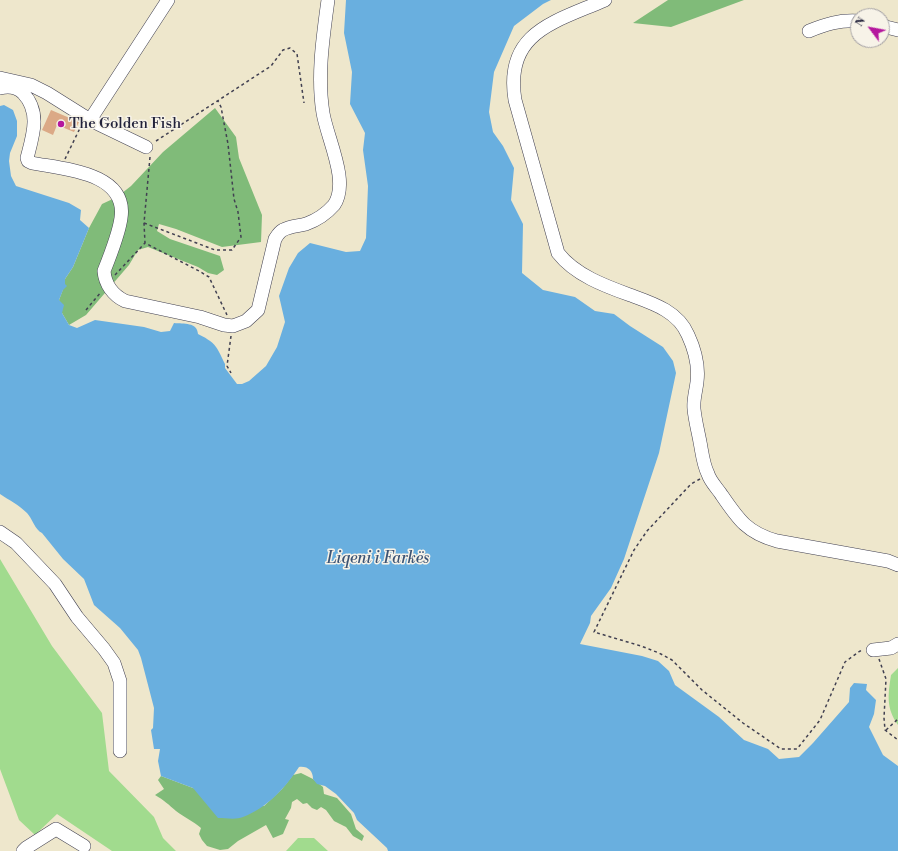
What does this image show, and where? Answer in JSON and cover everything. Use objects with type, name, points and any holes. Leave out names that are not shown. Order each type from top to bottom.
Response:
[{"type":"street","points":[[90,120],[168,0]]},
{"type":"street","points":[[0,88],[12,87],[21,91],[31,103],[34,123],[27,158],[28,161],[92,175],[113,189],[119,200],[121,218],[104,271],[108,284],[118,297],[125,301],[200,317],[224,325],[233,326],[246,321],[258,310],[274,239],[281,231],[288,227],[317,219],[334,204],[339,195],[340,186],[337,164],[323,114],[320,83],[328,0]]},
{"type":"street","points":[[605,0],[542,28],[529,39],[519,55],[514,71],[513,89],[515,100],[558,253],[564,261],[593,280],[666,310],[678,320],[688,334],[695,353],[698,368],[694,408],[704,462],[708,475],[741,521],[752,531],[764,537],[898,564]]},
{"type":"street","points":[[809,31],[826,24],[844,20],[850,20]]},
{"type":"street","points":[[0,78],[32,85],[90,120],[146,147]]},
{"type":"street","points":[[0,532],[16,543],[55,584],[77,616],[114,663],[120,682],[120,751]]},
{"type":"street","points":[[873,650],[891,648],[898,644]]},
{"type":"street","points":[[23,851],[56,829],[84,846]]},
{"type":"path","points":[[232,373],[227,366],[233,326],[209,278],[199,271],[145,243],[144,223],[150,154],[146,147],[271,66],[283,50],[290,48],[297,54],[304,103]]},
{"type":"path","points":[[144,223],[215,250],[232,250],[241,237],[238,212],[234,199],[228,144],[221,107],[218,101]]},
{"type":"path","points":[[61,168],[78,131]]},
{"type":"path","points":[[708,475],[691,484],[647,531],[634,550],[594,632],[652,650],[672,660],[713,699],[743,723],[781,749],[797,749],[820,720],[845,662],[860,651],[873,650],[879,659],[886,679],[884,718],[885,730],[898,740]]},
{"type":"path","points":[[885,730],[898,719]]},
{"type":"green space","points":[[668,0],[744,0],[671,27],[633,23]]},
{"type":"green space","points":[[215,108],[236,137],[239,158],[262,215],[261,242],[222,247],[159,224],[157,231],[170,239],[220,256],[224,270],[217,275],[208,273],[198,267],[148,247],[138,250],[129,265],[86,315],[69,325],[62,313],[59,300],[65,284],[65,279],[73,267],[89,228],[102,204],[117,197],[131,186],[163,152]]},
{"type":"green space","points":[[0,559],[52,646],[102,713],[109,771],[154,817],[163,838],[176,851],[112,851],[57,814],[35,835],[19,820],[0,769]]},
{"type":"green space","points":[[898,668],[898,725],[891,713],[889,695],[891,675]]},
{"type":"green space","points":[[301,773],[313,779],[323,787],[324,794],[337,798],[351,814],[356,829],[364,836],[362,841],[353,836],[346,827],[334,821],[326,810],[321,807],[317,810],[312,808],[307,803],[303,804],[297,799],[292,802],[291,808],[285,819],[289,820],[283,834],[273,838],[266,825],[238,841],[228,849],[220,850],[207,846],[199,834],[201,828],[155,795],[164,789],[158,780],[161,776],[193,788],[264,806],[282,789],[293,775]]},
{"type":"green space","points":[[298,838],[314,838],[328,851],[286,851]]},
{"type":"water","name":"Liqeni i Farkës","points":[[346,0],[551,0],[543,4],[514,26],[494,72],[489,112],[493,132],[503,146],[514,168],[511,200],[523,224],[522,273],[543,290],[575,297],[595,311],[614,314],[663,347],[673,361],[676,373],[659,453],[624,559],[611,588],[591,616],[590,623],[580,644],[642,656],[658,661],[669,671],[675,685],[719,717],[744,740],[768,749],[779,759],[799,757],[849,702],[850,688],[854,683],[867,684],[866,690],[876,700],[874,714],[869,727],[883,755],[898,766],[898,851],[388,851],[387,848],[357,820],[354,813],[336,794],[325,786],[317,784],[313,779],[311,771],[305,767],[299,767],[282,789],[260,808],[243,817],[234,819],[218,818],[193,788],[161,776],[158,761],[160,749],[154,749],[151,730],[153,728],[154,708],[138,650],[120,628],[94,605],[84,579],[63,559],[37,529],[29,515],[0,494],[0,106],[4,105],[13,110],[17,121],[17,136],[10,153],[9,161],[11,176],[16,186],[69,203],[81,210],[80,220],[89,228],[73,267],[65,279],[65,284],[67,286],[63,290],[59,300],[64,305],[62,313],[69,325],[77,328],[95,320],[144,327],[161,332],[170,331],[174,323],[189,324],[195,327],[198,334],[208,339],[214,345],[225,364],[225,368],[237,384],[242,384],[249,381],[266,366],[277,347],[285,322],[279,296],[289,268],[298,253],[310,243],[346,252],[360,251],[366,238],[368,186],[363,150],[365,133],[350,104],[352,72],[344,33]]},
{"type":"building","name":"The Golden Fish","points":[[51,110],[79,122],[74,132],[57,125],[53,135],[42,130]]},
{"type":"place","name":"The Golden Fish","points":[[61,124]]}]
